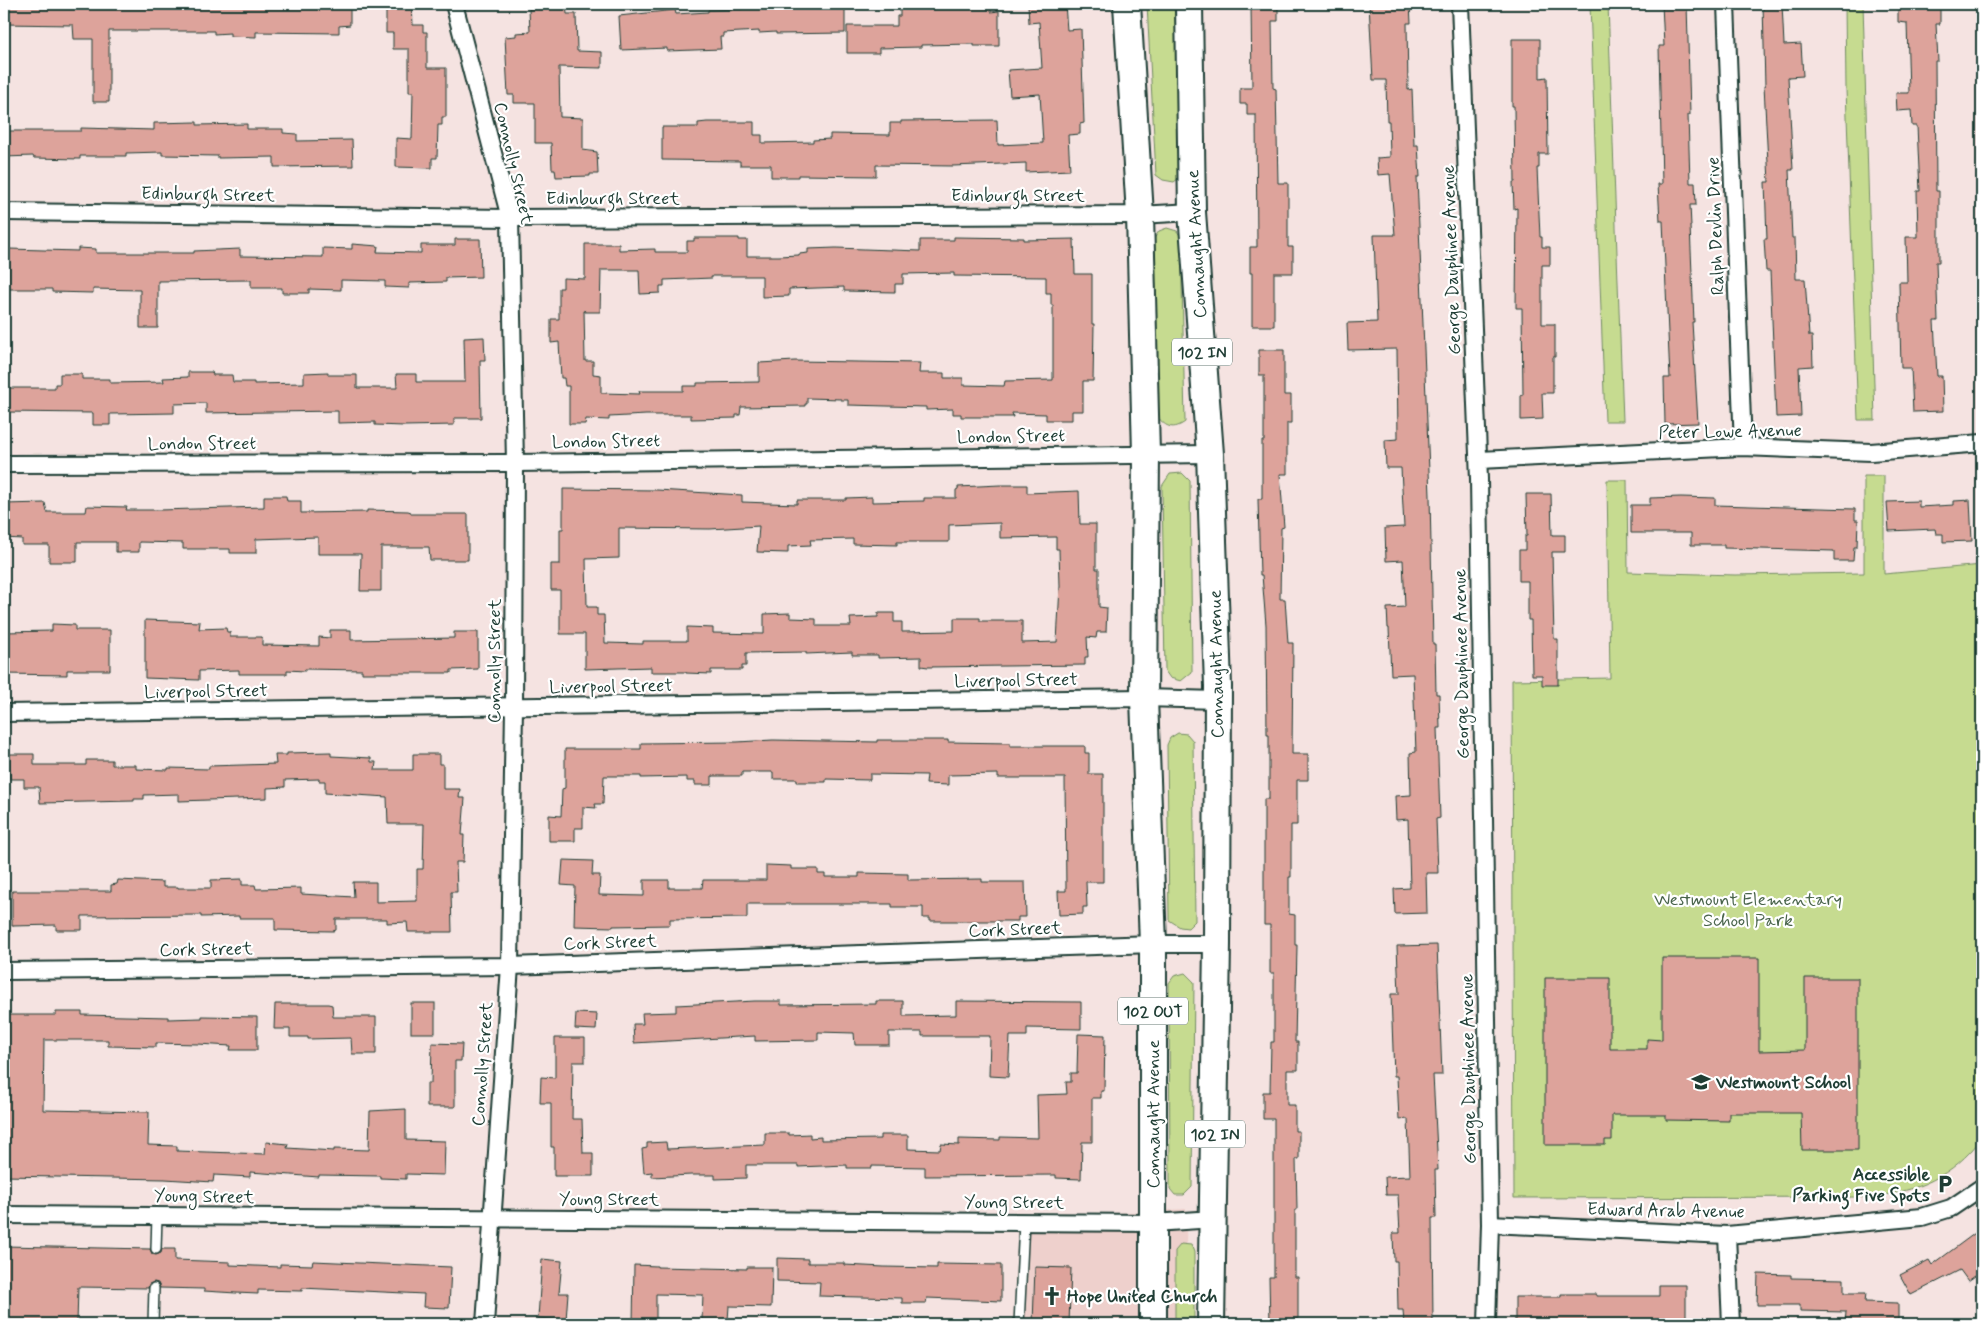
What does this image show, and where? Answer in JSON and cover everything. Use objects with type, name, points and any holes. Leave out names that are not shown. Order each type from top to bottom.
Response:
[{"type":"main road","name":"Connaught Avenue","points":[[1127,4],[1140,215],[1146,454],[1144,698],[1153,944],[1153,1324]]},
{"type":"main road","name":"Connaught Avenue","points":[[1189,4],[1192,212],[1210,454],[1218,700],[1212,1324]]},
{"type":"street","name":"Connolly Street","points":[[454,4],[510,218],[515,462],[510,966],[485,1324]]},
{"type":"street","name":"George Dauphinee Avenue","points":[[1460,4],[1479,460],[1490,1224],[1486,1324]]},
{"type":"street","name":"Ralph Devlin Drive","points":[[1726,4],[1743,447]]},
{"type":"street","name":"Edinburgh Street","points":[[4,212],[510,218],[1140,215],[1192,212]]},
{"type":"street","name":"Peter Lowe Avenue","points":[[1479,460],[1743,447],[1871,452],[1982,443]]},
{"type":"street","name":"London Street","points":[[4,464],[515,462],[1210,454]]},
{"type":"street","name":"Liverpool Street","points":[[4,713],[1144,698],[1218,700]]},
{"type":"street","name":"Cork Street","points":[[4,971],[510,966],[1153,944],[1217,944]]},
{"type":"street","name":"Edward Arab Avenue","points":[[1490,1224],[1727,1235],[1922,1217],[1952,1208],[1982,1187]]},
{"type":"street","name":"Young Street","points":[[4,1215],[1154,1223],[1214,1219]]},
{"type":"street","points":[[1727,1235],[1731,1324]]},
{"type":"lane","points":[[156,1249],[157,1216]]},
{"type":"lane","points":[[1019,1324],[1024,1222]]},
{"type":"lane","points":[[153,1324],[154,1288]]},
{"type":"shaded area","points":[[1186,1209],[1187,1324],[1018,1324],[1026,1218]]},
{"type":"green space","points":[[1147,4],[1174,4],[1184,174],[1174,182],[1163,180],[1156,175]]},
{"type":"green space","points":[[1590,4],[1608,4],[1623,421],[1605,421]]},
{"type":"green space","points":[[1845,4],[1863,4],[1875,420],[1858,420],[1846,89]]},
{"type":"green space","points":[[1167,228],[1177,231],[1181,237],[1185,422],[1174,427],[1167,426],[1158,417],[1154,239],[1159,231]]},
{"type":"green space","points":[[1182,473],[1190,481],[1192,672],[1181,681],[1170,678],[1165,671],[1162,486],[1170,474]]},
{"type":"green space","name":"Westmount Elementary School Park","points":[[1864,476],[1884,476],[1884,574],[1982,565],[1982,1138],[1970,1152],[1946,1172],[1918,1186],[1886,1195],[1869,1197],[1514,1198],[1512,680],[1610,678],[1607,480],[1627,480],[1628,572],[1735,575],[1864,573]]},
{"type":"green space","points":[[1178,733],[1187,734],[1193,741],[1195,921],[1188,928],[1180,927],[1169,920],[1167,745],[1170,738]]},
{"type":"green space","points":[[1185,973],[1194,982],[1192,1187],[1184,1195],[1175,1195],[1170,1189],[1169,983],[1174,976]]},
{"type":"green space","points":[[1181,1244],[1191,1245],[1194,1252],[1194,1324],[1175,1324],[1175,1251]]},
{"type":"building","points":[[4,4],[350,4],[350,25],[339,26],[339,33],[256,32],[256,37],[230,36],[230,33],[214,34],[214,31],[109,31],[109,102],[93,102],[93,39],[74,39],[73,25],[4,24]]},
{"type":"building","points":[[386,4],[412,4],[413,25],[423,25],[423,32],[427,32],[427,68],[446,68],[446,117],[442,117],[442,125],[438,125],[437,158],[432,158],[432,168],[396,167],[396,138],[412,139],[413,92],[409,92],[409,49],[393,49],[393,33],[386,33]]},
{"type":"building","points":[[533,4],[566,4],[567,14],[576,14],[577,51],[602,52],[602,68],[559,67],[560,117],[583,118],[583,150],[597,152],[598,174],[556,177],[555,169],[552,169],[551,143],[535,143],[535,103],[514,103],[514,95],[508,95],[505,37],[516,36],[516,33],[530,32],[529,9],[533,9]]},
{"type":"building","points":[[742,4],[845,4],[845,33],[776,34],[776,32],[759,33],[759,31],[723,33],[723,37],[720,37],[721,49],[667,51],[667,48],[621,50],[619,16],[675,10],[676,14],[708,12],[708,10],[742,9]]},
{"type":"building","points":[[1028,4],[1065,4],[1067,30],[1081,29],[1084,123],[1080,124],[1080,134],[1068,135],[1070,170],[1026,172],[1026,163],[953,166],[876,165],[876,176],[798,175],[798,177],[771,177],[771,165],[740,165],[740,161],[662,160],[662,127],[698,127],[698,123],[707,122],[754,122],[754,135],[762,135],[762,143],[813,142],[813,140],[830,139],[830,134],[890,135],[890,123],[901,123],[901,121],[997,120],[998,145],[1043,143],[1040,94],[1010,96],[1008,70],[1042,68],[1039,22],[1029,23]]},
{"type":"building","points":[[1251,4],[1278,4],[1278,21],[1272,21],[1278,183],[1288,183],[1288,247],[1293,247],[1293,273],[1274,273],[1274,326],[1252,326],[1250,247],[1257,247],[1256,115],[1247,115],[1247,104],[1240,104],[1240,88],[1252,88]]},
{"type":"building","points":[[1369,4],[1410,4],[1411,23],[1407,23],[1408,90],[1412,89],[1414,145],[1418,145],[1420,177],[1417,177],[1430,496],[1433,644],[1435,644],[1436,694],[1439,694],[1440,728],[1437,728],[1440,818],[1436,819],[1438,873],[1426,873],[1427,913],[1395,914],[1394,889],[1410,888],[1408,819],[1396,820],[1395,796],[1411,795],[1410,753],[1416,752],[1413,674],[1391,675],[1387,608],[1405,607],[1403,560],[1386,561],[1385,528],[1404,527],[1401,468],[1386,468],[1385,440],[1398,439],[1397,349],[1348,350],[1347,323],[1377,322],[1374,235],[1395,235],[1390,174],[1378,175],[1377,158],[1390,157],[1389,121],[1387,121],[1386,80],[1373,80]]},
{"type":"building","points":[[1662,4],[1687,4],[1690,183],[1695,183],[1696,205],[1690,205],[1690,226],[1694,322],[1692,322],[1698,423],[1665,424],[1664,378],[1670,378],[1663,221],[1660,221],[1658,184],[1662,184],[1659,46],[1664,46]]},
{"type":"building","points":[[1763,4],[1782,4],[1784,45],[1801,44],[1803,76],[1788,77],[1793,170],[1789,170],[1792,238],[1795,238],[1796,279],[1805,279],[1809,336],[1812,336],[1813,366],[1799,367],[1801,416],[1776,417],[1770,271],[1766,271],[1764,239],[1767,239],[1765,182],[1769,182],[1764,86]]},
{"type":"building","points":[[1898,4],[1940,4],[1940,24],[1936,24],[1938,61],[1935,61],[1936,191],[1939,191],[1939,262],[1936,262],[1938,321],[1934,321],[1937,376],[1942,376],[1943,411],[1913,412],[1911,368],[1901,368],[1899,282],[1907,282],[1906,237],[1918,237],[1917,191],[1920,191],[1917,126],[1912,126],[1911,110],[1897,111],[1896,93],[1909,93],[1907,23],[1898,22]]},
{"type":"building","points":[[900,7],[991,7],[991,12],[999,11],[999,46],[974,46],[974,44],[921,45],[921,47],[879,48],[879,53],[847,53],[847,26],[897,26],[897,16],[900,16]]},
{"type":"building","points":[[1512,39],[1540,39],[1540,78],[1547,77],[1548,154],[1539,154],[1539,168],[1537,168],[1540,237],[1542,237],[1542,247],[1550,247],[1550,265],[1542,265],[1542,324],[1555,324],[1555,357],[1553,357],[1553,393],[1542,393],[1543,419],[1521,420],[1521,395],[1523,395],[1522,308],[1516,308],[1517,208],[1514,209],[1513,182],[1515,182]]},
{"type":"building","points":[[197,122],[197,125],[247,124],[247,129],[283,129],[283,133],[297,134],[297,141],[352,140],[353,166],[274,167],[274,157],[218,158],[218,156],[162,155],[162,152],[126,153],[126,156],[80,156],[80,159],[34,158],[33,156],[4,157],[4,131],[81,131],[81,128],[154,130],[154,123]]},
{"type":"building","points":[[954,237],[1024,238],[1024,240],[1074,239],[1075,274],[1092,274],[1092,324],[1094,324],[1093,381],[1083,381],[1083,411],[1072,411],[1072,420],[1046,420],[1046,414],[1012,413],[1013,417],[961,417],[961,414],[953,414],[953,409],[926,410],[926,407],[848,405],[848,400],[807,398],[805,406],[741,407],[740,415],[736,415],[736,418],[691,419],[691,415],[646,415],[609,417],[609,420],[586,419],[585,424],[569,424],[569,386],[565,386],[564,378],[561,378],[559,342],[551,343],[551,319],[559,319],[559,288],[563,288],[563,278],[585,279],[585,244],[619,244],[619,250],[655,249],[655,252],[687,252],[687,241],[694,241],[694,238],[739,238],[739,240],[747,240],[747,256],[779,256],[808,253],[808,249],[836,248],[920,251],[920,240],[954,240]],"holes":[[[601,270],[639,270],[640,294],[660,293],[660,286],[664,286],[664,280],[712,278],[712,276],[762,276],[762,297],[789,296],[789,289],[844,287],[844,291],[895,292],[895,284],[903,284],[903,274],[954,273],[954,276],[1046,277],[1046,293],[1051,293],[1051,305],[1053,305],[1053,380],[1005,381],[1004,386],[963,385],[963,378],[944,378],[944,373],[919,373],[920,363],[795,361],[759,363],[759,382],[697,383],[697,386],[683,386],[683,391],[639,391],[640,394],[601,393],[601,375],[593,374],[593,361],[585,361],[584,310],[585,312],[600,312]]]},
{"type":"building","points":[[455,239],[480,239],[481,277],[446,278],[446,282],[409,283],[409,288],[385,287],[385,281],[341,280],[341,290],[309,289],[309,293],[282,293],[282,288],[251,288],[251,280],[158,281],[158,328],[140,328],[140,290],[93,289],[93,293],[52,292],[52,289],[8,289],[9,249],[78,251],[78,248],[96,249],[96,253],[194,253],[194,251],[240,249],[240,256],[323,257],[323,248],[352,249],[352,244],[378,246],[377,252],[421,253],[421,245],[455,245]]},
{"type":"building","points":[[484,337],[485,360],[480,360],[481,418],[454,418],[454,425],[404,426],[375,425],[375,422],[338,423],[338,411],[206,413],[206,403],[174,404],[174,413],[110,414],[110,425],[93,425],[93,413],[4,412],[4,388],[55,388],[55,384],[60,384],[60,374],[82,374],[82,379],[110,379],[110,383],[164,382],[163,378],[188,377],[188,372],[212,372],[213,375],[232,375],[233,382],[254,382],[254,384],[304,383],[304,373],[328,372],[328,375],[357,375],[357,388],[397,388],[396,374],[416,374],[416,382],[465,382],[464,338]]},
{"type":"building","points":[[1259,350],[1284,350],[1284,395],[1291,395],[1291,423],[1287,423],[1287,474],[1280,474],[1284,527],[1281,528],[1280,599],[1285,599],[1288,643],[1293,643],[1292,754],[1308,754],[1308,780],[1297,780],[1297,825],[1291,825],[1291,877],[1289,877],[1289,914],[1295,915],[1295,945],[1297,945],[1295,1042],[1298,1042],[1298,1070],[1287,1070],[1287,1105],[1295,1105],[1295,1131],[1299,1131],[1299,1159],[1296,1159],[1297,1210],[1295,1210],[1295,1277],[1298,1277],[1298,1324],[1270,1324],[1269,1277],[1274,1277],[1274,1119],[1263,1119],[1263,1092],[1270,1092],[1271,1042],[1274,1042],[1274,973],[1270,973],[1270,925],[1264,925],[1264,799],[1269,799],[1269,735],[1267,735],[1266,625],[1262,575],[1260,575],[1258,499],[1262,499],[1262,441],[1264,441],[1264,375],[1259,375]]},
{"type":"building","points":[[1027,485],[1027,493],[1079,491],[1080,524],[1096,524],[1096,569],[1099,569],[1099,607],[1107,608],[1106,632],[1097,632],[1096,638],[1087,637],[1088,657],[1085,657],[1085,665],[928,667],[921,666],[921,657],[878,658],[878,655],[852,655],[852,652],[806,654],[806,652],[746,653],[746,666],[742,666],[742,670],[711,670],[711,674],[651,672],[651,667],[585,669],[585,634],[560,634],[560,590],[551,590],[551,564],[560,564],[560,529],[563,529],[563,489],[657,490],[742,495],[742,502],[797,504],[797,500],[846,500],[846,498],[872,497],[872,502],[924,501],[924,498],[956,498],[958,487]],"holes":[[[1000,523],[1000,538],[1056,537],[1056,549],[1059,549],[1060,586],[1057,642],[1022,643],[1022,621],[980,621],[980,618],[954,618],[954,631],[902,632],[902,622],[894,622],[894,613],[878,613],[878,617],[850,618],[851,626],[816,626],[816,619],[790,618],[790,613],[764,614],[764,634],[713,633],[713,628],[687,627],[687,641],[643,641],[643,644],[605,643],[604,615],[597,615],[597,607],[587,607],[586,559],[619,558],[619,528],[710,529],[759,526],[757,552],[788,553],[788,546],[811,545],[810,540],[853,539],[853,544],[897,545],[897,542],[949,542],[949,525]]]},
{"type":"building","points":[[1526,494],[1551,494],[1552,535],[1565,535],[1565,552],[1552,552],[1554,639],[1558,639],[1558,685],[1542,685],[1542,675],[1532,675],[1531,620],[1528,620],[1528,581],[1519,581],[1519,550],[1525,550],[1525,536],[1527,536]]},
{"type":"building","points":[[264,496],[286,496],[287,501],[301,501],[301,513],[367,512],[367,510],[408,511],[411,514],[468,514],[468,560],[430,560],[429,547],[381,547],[381,591],[360,591],[361,554],[318,554],[318,537],[256,539],[256,553],[230,553],[230,549],[183,549],[183,543],[139,542],[139,552],[116,552],[116,542],[77,542],[77,562],[49,562],[49,545],[22,545],[22,539],[4,538],[4,504],[45,503],[47,512],[86,512],[87,506],[127,507],[126,510],[264,507]]},
{"type":"building","points":[[1650,498],[1715,498],[1715,505],[1855,509],[1855,520],[1858,520],[1857,547],[1854,547],[1853,561],[1834,561],[1834,551],[1724,548],[1724,545],[1691,545],[1691,533],[1631,533],[1631,505],[1650,505]]},
{"type":"building","points":[[1970,500],[1972,541],[1943,542],[1943,534],[1936,534],[1935,529],[1889,531],[1887,502],[1919,501],[1919,507],[1954,505],[1954,501]]},
{"type":"building","points":[[145,620],[200,622],[199,629],[226,628],[227,632],[230,632],[230,637],[262,637],[262,645],[319,646],[319,637],[330,638],[330,630],[351,630],[351,640],[454,638],[454,632],[478,632],[478,669],[451,670],[451,673],[362,673],[362,670],[305,669],[305,671],[287,670],[287,674],[239,674],[239,670],[199,671],[199,680],[145,678]]},
{"type":"building","points":[[52,624],[75,625],[75,630],[110,630],[110,670],[67,670],[67,675],[4,674],[4,632],[52,631]]},
{"type":"building","points":[[773,740],[877,742],[877,740],[948,740],[948,742],[1010,743],[1010,746],[1085,746],[1085,753],[1089,753],[1089,774],[1103,774],[1103,882],[1086,882],[1087,907],[1083,907],[1083,914],[1059,915],[1058,891],[1066,891],[1065,778],[998,778],[998,774],[948,775],[948,785],[926,784],[927,775],[870,774],[870,780],[826,779],[826,782],[797,782],[797,779],[773,779],[773,772],[742,772],[742,776],[712,776],[712,785],[695,785],[695,781],[687,781],[687,777],[641,778],[641,776],[604,776],[603,804],[595,804],[596,808],[583,807],[583,828],[575,828],[575,841],[549,841],[549,815],[561,816],[562,789],[565,788],[565,749],[641,749],[641,743]]},
{"type":"building","points":[[331,752],[331,756],[371,758],[371,762],[376,762],[375,770],[413,770],[413,754],[439,754],[439,764],[443,764],[443,789],[460,789],[459,798],[465,798],[462,835],[464,835],[463,862],[456,862],[457,892],[451,892],[452,932],[408,932],[407,922],[387,923],[387,919],[336,919],[336,930],[333,931],[275,930],[275,918],[239,918],[239,916],[201,917],[201,915],[82,916],[82,930],[56,930],[56,925],[12,926],[12,891],[111,891],[111,885],[117,884],[118,880],[163,882],[163,887],[211,888],[211,880],[242,879],[242,885],[255,885],[256,889],[301,888],[301,894],[354,897],[353,882],[376,882],[376,902],[417,901],[417,869],[423,869],[424,824],[388,824],[387,797],[325,793],[325,781],[319,781],[319,779],[285,780],[285,787],[267,788],[267,798],[179,801],[179,794],[144,795],[144,799],[134,799],[134,801],[40,803],[39,787],[24,787],[24,779],[10,779],[9,754],[34,754],[34,765],[86,765],[86,760],[112,760],[112,765],[136,765],[136,769],[168,770],[168,768],[209,769],[209,766],[276,764],[275,755]]},
{"type":"building","points":[[563,860],[593,861],[592,875],[600,875],[599,895],[644,896],[644,880],[669,880],[669,888],[702,888],[703,880],[766,880],[766,865],[791,866],[791,869],[818,869],[818,874],[825,874],[825,877],[859,877],[859,873],[908,874],[908,880],[982,879],[982,882],[1025,882],[1026,917],[1018,917],[1018,921],[930,921],[930,918],[923,918],[923,907],[892,907],[892,904],[747,904],[747,918],[670,919],[670,925],[574,926],[575,886],[561,885]]},
{"type":"building","points":[[1437,945],[1442,1075],[1433,1075],[1438,1170],[1435,1170],[1436,1218],[1432,1218],[1433,1324],[1404,1324],[1403,1310],[1398,1310],[1397,1261],[1394,1261],[1393,1233],[1400,1233],[1398,1195],[1386,1195],[1385,1177],[1410,1176],[1408,1119],[1399,1120],[1397,1076],[1394,1076],[1391,994],[1399,994],[1397,946]]},
{"type":"building","name":"Westmount School","points":[[1662,958],[1759,958],[1759,1051],[1805,1050],[1805,978],[1858,978],[1858,1150],[1802,1150],[1801,1113],[1729,1113],[1729,1121],[1666,1120],[1666,1115],[1612,1115],[1612,1140],[1605,1140],[1605,1145],[1545,1145],[1545,978],[1610,978],[1610,1049],[1647,1049],[1647,1039],[1662,1040]]},
{"type":"building","points":[[781,1001],[781,1005],[876,1004],[876,1001],[903,1001],[903,1016],[956,1015],[956,1001],[1081,1002],[1081,1029],[1027,1028],[1027,1036],[1010,1036],[1008,1077],[989,1076],[990,1036],[922,1036],[922,1032],[889,1032],[889,1045],[855,1045],[854,1033],[818,1032],[818,1040],[755,1041],[755,1036],[634,1043],[633,1024],[643,1024],[642,1013],[676,1012],[676,1005]]},
{"type":"building","points":[[411,1003],[435,1003],[435,1033],[411,1033]]},
{"type":"building","points":[[275,1004],[328,1004],[332,1005],[333,1017],[376,1017],[376,1054],[352,1054],[351,1038],[308,1039],[308,1037],[290,1037],[290,1029],[274,1029]]},
{"type":"building","points":[[56,1012],[82,1012],[82,1015],[168,1017],[168,1019],[202,1018],[202,1016],[257,1017],[257,1050],[230,1050],[231,1046],[198,1044],[156,1043],[156,1047],[108,1046],[108,1040],[44,1040],[43,1110],[149,1112],[148,1145],[177,1146],[177,1151],[265,1154],[266,1142],[288,1144],[287,1148],[334,1151],[334,1149],[369,1150],[370,1111],[406,1109],[406,1140],[445,1141],[444,1175],[406,1174],[406,1179],[380,1178],[380,1176],[319,1175],[319,1177],[250,1172],[250,1177],[214,1175],[213,1182],[165,1179],[4,1176],[4,1015],[56,1015]]},
{"type":"building","points":[[576,1013],[597,1014],[596,1030],[575,1029]]},
{"type":"building","points":[[1078,1034],[1105,1035],[1104,1091],[1101,1091],[1101,1098],[1092,1098],[1092,1142],[1082,1142],[1081,1179],[1056,1178],[1056,1175],[925,1176],[925,1167],[872,1166],[872,1168],[847,1168],[847,1165],[798,1167],[798,1165],[746,1165],[746,1178],[715,1179],[715,1175],[652,1177],[652,1172],[644,1173],[642,1149],[647,1148],[647,1143],[666,1142],[667,1149],[765,1145],[765,1133],[810,1134],[810,1138],[821,1137],[821,1140],[880,1139],[880,1135],[908,1135],[908,1149],[940,1150],[941,1144],[959,1145],[959,1139],[1000,1140],[1000,1137],[1038,1138],[1037,1095],[1067,1094],[1066,1082],[1071,1082],[1071,1073],[1077,1073]]},
{"type":"building","points":[[555,1038],[585,1038],[585,1062],[573,1062],[572,1119],[582,1119],[583,1153],[593,1153],[593,1176],[554,1176],[554,1147],[551,1147],[551,1103],[540,1103],[541,1077],[555,1078]]},
{"type":"building","points":[[432,1043],[462,1044],[461,1061],[455,1061],[455,1107],[427,1107],[427,1083],[431,1083]]},
{"type":"building","points":[[1982,1228],[1982,1271],[1968,1281],[1960,1270],[1911,1295],[1900,1275],[1929,1260],[1932,1265]]},
{"type":"building","points":[[4,1246],[150,1249],[152,1254],[156,1255],[161,1253],[162,1249],[175,1249],[175,1260],[230,1262],[230,1265],[280,1267],[280,1264],[312,1265],[313,1261],[451,1267],[449,1308],[423,1307],[424,1294],[302,1288],[302,1291],[258,1290],[258,1294],[204,1291],[204,1289],[160,1288],[158,1283],[154,1282],[149,1284],[148,1288],[78,1287],[77,1324],[4,1323]]},
{"type":"building","points":[[777,1258],[808,1259],[808,1263],[844,1263],[844,1265],[884,1267],[937,1268],[937,1264],[1001,1265],[1001,1301],[927,1298],[926,1303],[902,1303],[902,1298],[819,1296],[820,1282],[777,1281]]},
{"type":"building","points":[[542,1259],[562,1261],[559,1293],[568,1293],[566,1320],[538,1318]]},
{"type":"building","points":[[634,1265],[747,1269],[747,1267],[772,1267],[771,1307],[729,1306],[728,1320],[702,1320],[703,1295],[656,1294],[656,1324],[633,1324]]},
{"type":"building","name":"Hope United Church","points":[[1035,1267],[1071,1268],[1069,1324],[1033,1324]]},
{"type":"building","points":[[1758,1274],[1791,1275],[1791,1278],[1844,1279],[1844,1293],[1866,1293],[1865,1302],[1898,1303],[1898,1324],[1845,1324],[1846,1312],[1800,1311],[1800,1305],[1757,1305]]},
{"type":"building","points":[[1659,1285],[1686,1285],[1686,1324],[1515,1324],[1515,1297],[1561,1297],[1561,1294],[1659,1296]]},
{"type":"place","name":"Westmount School","points":[[1701,1082]]},
{"type":"place","name":"Accessible Parking Five Spots","points":[[1945,1184]]},
{"type":"place","name":"Hope United Church","points":[[1052,1296]]}]
